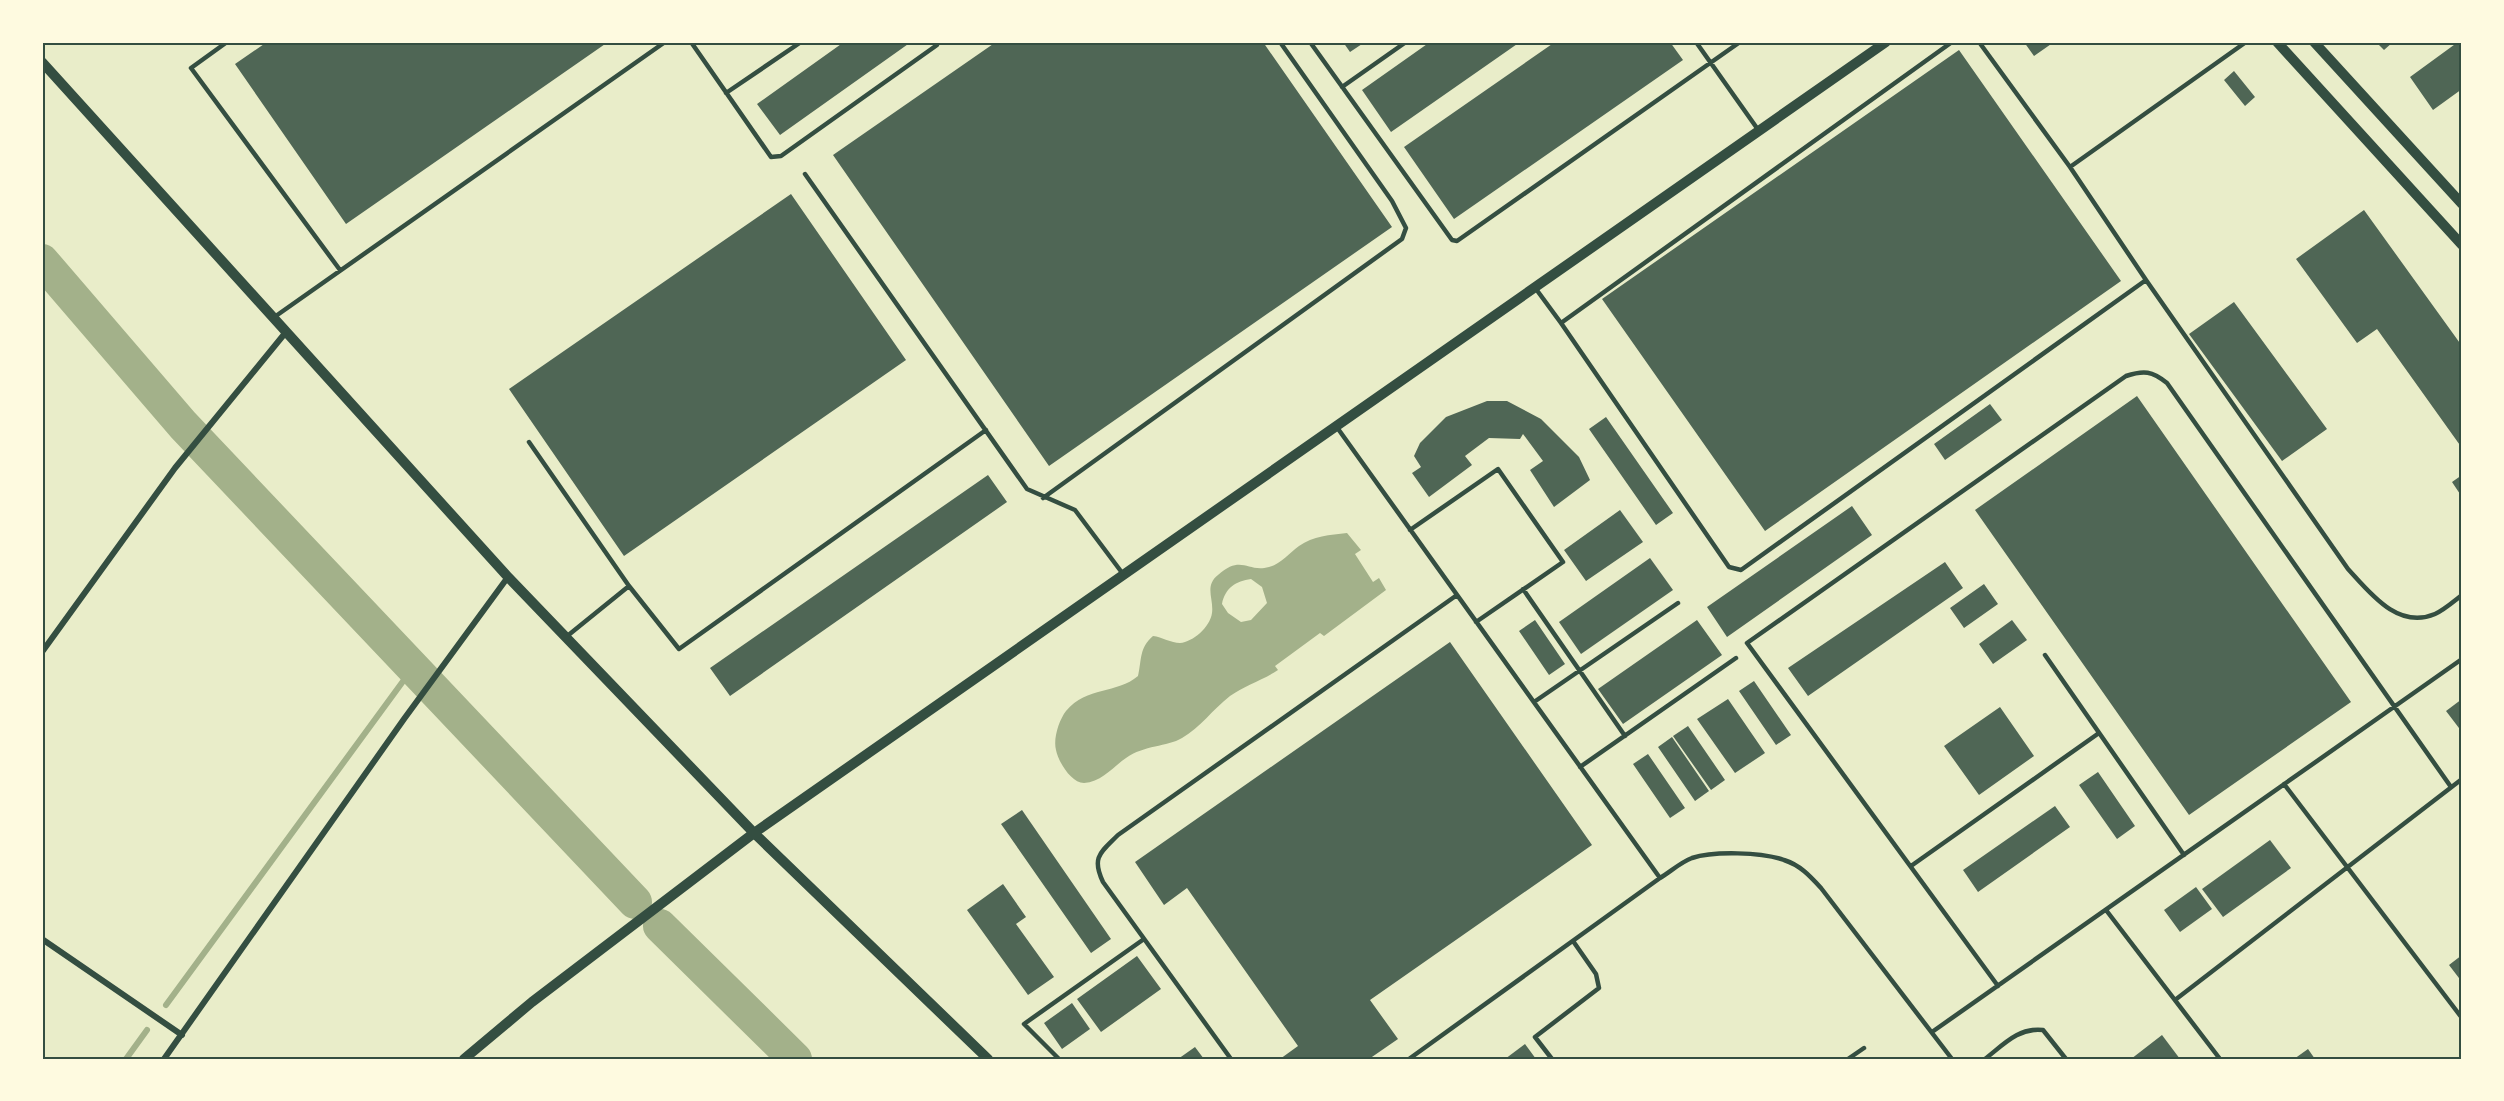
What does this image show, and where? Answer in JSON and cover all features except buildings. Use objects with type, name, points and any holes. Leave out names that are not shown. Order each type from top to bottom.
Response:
[{"type":"street","points":[[464,1059],[532,1002],[754,832],[1886,42]]},
{"type":"street","points":[[2277,42],[2462,244]]},
{"type":"street","points":[[2314,42],[2462,204]]},
{"type":"street","points":[[42,62],[508,577],[754,832],[988,1059]]},
{"type":"street","points":[[42,652],[175,468],[286,332]]},
{"type":"street","points":[[164,1059],[404,719],[508,577]]},
{"type":"street","points":[[42,939],[182,1035]]},
{"type":"lane","points":[[227,42],[191,68],[340,270]]},
{"type":"lane","points":[[273,318],[665,42]]},
{"type":"lane","points":[[691,42],[771,157],[781,156],[938,45],[938,42]]},
{"type":"lane","points":[[726,93],[801,42]]},
{"type":"lane","points":[[1043,498],[1402,238],[1406,228],[1392,201],[1280,42]]},
{"type":"lane","points":[[1310,42],[1452,240],[1457,241],[1740,42]]},
{"type":"lane","points":[[1342,87],[1406,42]]},
{"type":"lane","points":[[1696,42],[1759,130]]},
{"type":"lane","points":[[1561,323],[1952,42]]},
{"type":"lane","points":[[1979,42],[2070,167],[2348,569],[2388,608],[2412,617],[2436,614],[2462,596]]},
{"type":"lane","points":[[2070,167],[2246,42]]},
{"type":"lane","points":[[805,174],[1027,489],[1043,498],[1075,510],[1123,574]]},
{"type":"lane","points":[[1535,287],[1729,567],[1741,570],[2146,280]]},
{"type":"lane","points":[[1998,986],[1747,643],[2116,383],[2134,373],[2141,371],[2155,373],[2167,383],[2451,787]]},
{"type":"lane","points":[[1336,426],[1660,878]]},
{"type":"lane","points":[[529,442],[628,586],[679,649],[987,430]]},
{"type":"lane","points":[[1410,530],[1498,469],[1563,562],[1476,622]]},
{"type":"lane","points":[[566,637],[628,586]]},
{"type":"lane","points":[[1523,589],[1625,736]]},
{"type":"lane","points":[[1231,1059],[1103,882],[1097,869],[1099,853],[1118,835],[1457,595]]},
{"type":"lane","points":[[1534,702],[1678,603]]},
{"type":"lane","points":[[2045,655],[2184,855]]},
{"type":"lane","points":[[1580,767],[1736,658]]},
{"type":"lane","points":[[1932,1032],[2462,659]]},
{"type":"lane","points":[[1911,866],[2099,733]]},
{"type":"lane","points":[[2175,1000],[2462,779]]},
{"type":"lane","points":[[2284,784],[2462,1018]]},
{"type":"lane","points":[[1409,1059],[1660,878],[1689,859],[1711,854],[1765,856],[1784,860],[1804,870],[1952,1059]]},
{"type":"lane","points":[[2106,910],[2220,1059]]},
{"type":"lane","points":[[1059,1059],[1024,1024],[1144,939]]},
{"type":"lane","points":[[1552,1059],[1535,1036],[1599,988],[1596,974],[1574,941]]},
{"type":"lane","points":[[1985,1059],[2021,1032],[2031,1029],[2043,1030],[2066,1059]]},
{"type":"lane","points":[[1848,1059],[1864,1048]]},
{"type":"shaded area","points":[[1347,533],[1361,550],[1355,554],[1373,582],[1379,578],[1386,590],[1324,636],[1320,633],[1275,666],[1278,670],[1230,696],[1182,738],[1133,754],[1102,777],[1090,782],[1079,782],[1066,771],[1059,760],[1055,741],[1061,719],[1066,711],[1083,698],[1121,686],[1138,676],[1143,649],[1153,636],[1180,643],[1200,633],[1211,618],[1210,588],[1218,575],[1226,569],[1239,565],[1255,568],[1269,567],[1310,540]],"holes":[[[1251,579],[1262,587],[1267,603],[1251,620],[1241,622],[1228,613],[1222,604],[1223,598],[1232,586],[1241,582]]]},
{"type":"waterway","points":[[42,261],[183,425],[635,902]]},
{"type":"waterway","points":[[166,1005],[412,669]]},
{"type":"waterway","points":[[660,926],[795,1059]]},
{"type":"waterway","points":[[126,1059],[147,1030]]}]
